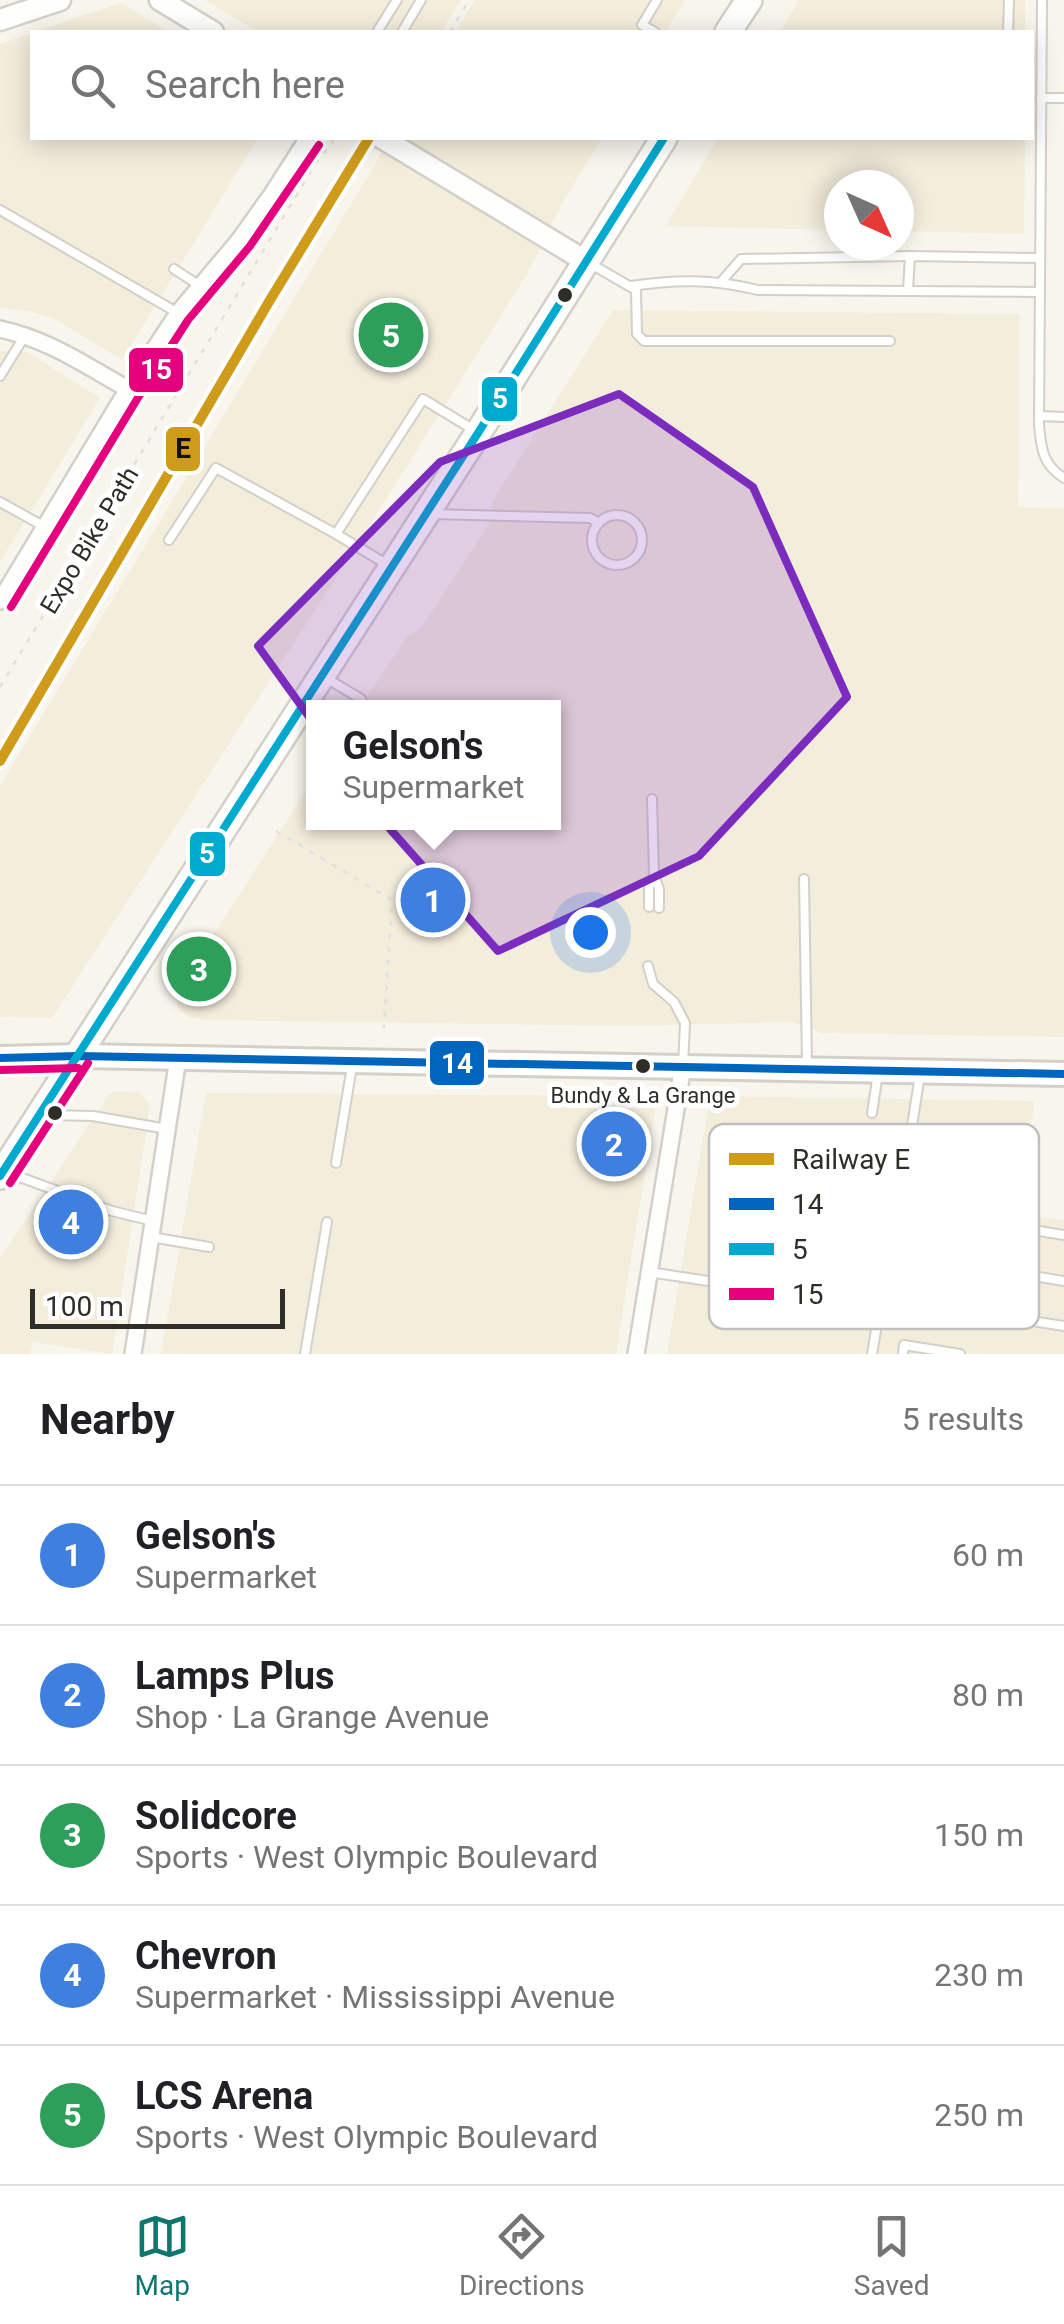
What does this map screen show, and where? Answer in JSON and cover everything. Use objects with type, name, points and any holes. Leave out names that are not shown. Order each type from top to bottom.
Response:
[{"type":"main road","points":[[729,30],[748,0]]},
{"type":"main road","points":[[307,700],[663,140]]},
{"type":"main road","points":[[5,1160],[40,1114],[306,701]]},
{"type":"main road","points":[[0,1058],[78,1056],[1064,1074]]},
{"type":"street","points":[[0,20],[60,0]]},
{"type":"street","points":[[160,0],[209,30]]},
{"type":"street","points":[[0,601],[128,388],[178,313],[240,239],[307,140]]},
{"type":"street","points":[[385,140],[587,262]]},
{"type":"street","points":[[0,329],[52,345],[128,388]]},
{"type":"street","points":[[133,1354],[178,1058]]},
{"type":"street","points":[[636,1354],[683,1066]]},
{"type":"lane","points":[[379,30],[397,0]]},
{"type":"lane","points":[[403,30],[422,0]]},
{"type":"lane","points":[[651,30],[642,25],[657,0]]},
{"type":"lane","points":[[1008,30],[1009,0]]},
{"type":"lane","points":[[1042,0],[1039,416],[1042,452],[1048,465],[1064,478]]},
{"type":"lane","points":[[1041,98],[1064,98]]},
{"type":"lane","points":[[0,210],[178,313]]},
{"type":"lane","points":[[914,256],[1040,258]]},
{"type":"lane","points":[[721,282],[740,259],[824,258]]},
{"type":"lane","points":[[908,290],[910,260]]},
{"type":"lane","points":[[587,262],[636,290],[637,334],[644,340],[890,341]]},
{"type":"lane","points":[[174,268],[200,286]]},
{"type":"lane","points":[[630,286],[721,282],[758,290],[1040,292]]},
{"type":"lane","points":[[0,376],[25,335]]},
{"type":"lane","points":[[336,534],[423,399],[478,432]]},
{"type":"lane","points":[[1039,416],[1064,417]]},
{"type":"lane","points":[[170,540],[216,468],[392,567]]},
{"type":"lane","points":[[0,502],[45,526]]},
{"type":"lane","points":[[426,514],[590,518],[599,523]]},
{"type":"lane","points":[[614,516],[630,518],[641,532],[638,556],[624,565],[601,560],[592,538],[599,523],[614,516]]},
{"type":"lane","points":[[322,676],[361,700]]},
{"type":"lane","points":[[652,799],[654,875],[649,887],[654,908]]},
{"type":"lane","points":[[804,880],[808,1068]]},
{"type":"lane","points":[[652,966],[654,984],[674,1002],[685,1023],[683,1066]]},
{"type":"lane","points":[[336,1163],[352,1062]]},
{"type":"lane","points":[[872,1112],[879,1070]]},
{"type":"lane","points":[[912,1124],[920,1071]]},
{"type":"lane","points":[[40,1114],[93,1116],[167,1129]]},
{"type":"lane","points":[[5,1160],[152,1229],[209,1247]]},
{"type":"lane","points":[[305,1354],[327,1222]]},
{"type":"lane","points":[[1039,1231],[1064,1234]]},
{"type":"lane","points":[[650,1272],[709,1281]]},
{"type":"lane","points":[[1039,1276],[1064,1281]]},
{"type":"lane","points":[[1039,1322],[1064,1326]]},
{"type":"lane","points":[[872,1354],[876,1329]]},
{"type":"lane","points":[[903,1354],[904,1345],[960,1354]]},
{"type":"path","points":[[451,30],[469,0]]},
{"type":"path","name":"Expo Bike Path","points":[[0,687],[332,140]]},
{"type":"path","points":[[276,831],[392,900],[384,1028]]},
{"type":"highlighted area","points":[[619,394],[753,487],[847,697],[699,856],[498,951],[390,829],[258,646],[440,462]]},
{"type":"shaded area","points":[[205,0],[461,0],[442,30],[255,30]]},
{"type":"shaded area","points":[[475,0],[685,0],[666,30],[456,30]]},
{"type":"shaded area","points":[[799,0],[1025,0],[1025,30],[781,30]]},
{"type":"shaded area","points":[[121,3],[166,30],[41,30]]},
{"type":"shaded area","points":[[30,34],[30,140],[257,140],[122,360],[55,319],[0,308],[0,44]]},
{"type":"shaded area","points":[[390,140],[601,140],[562,204],[527,274],[52,1018],[0,1017],[0,786]]},
{"type":"shaded area","points":[[717,140],[1025,140],[1024,234],[914,231],[914,170],[824,170],[824,230],[666,226]]},
{"type":"shaded area","points":[[613,310],[1019,314],[1018,507],[1064,508],[1064,1037],[821,1033],[793,1022],[631,1026],[188,1017],[177,1006],[177,992],[306,791],[306,830],[561,830],[561,700],[365,700],[407,637],[422,627],[489,524],[494,499]]},
{"type":"shaded area","points":[[0,351],[27,352],[100,398],[0,562]]},
{"type":"shaded area","points":[[139,1092],[150,1105],[112,1354],[33,1342],[30,1354],[0,1354],[0,1258],[109,1094]]},
{"type":"shaded area","points":[[206,1093],[650,1096],[655,1109],[616,1354],[161,1354]]},
{"type":"shaded area","points":[[710,1096],[1035,1101],[1031,1124],[709,1124],[709,1329],[1039,1329],[1039,1217],[1064,1220],[1064,1354],[667,1354]]},
{"type":"rail line","name":"E","points":[[0,761],[368,140]]},
{"type":"transit line","name":"5","points":[[306,700],[663,140]]},
{"type":"transit line","name":"15","points":[[11,607],[188,320],[250,246],[319,145]]},
{"type":"transit line","name":"5","points":[[0,1176],[306,700]]},
{"type":"transit line","name":"14","points":[[0,1058],[78,1056],[1064,1074]]},
{"type":"transit line","name":"15","points":[[10,1183],[88,1063]]},
{"type":"transit line","name":"15","points":[[0,1070],[78,1068]]},
{"type":"place","name":"LCS Arena","points":[[391,335]]},
{"type":"place","name":"Gelson's","points":[[433,900]]},
{"type":"place","name":"Solidcore","points":[[199,969]]},
{"type":"place","name":"Bundy & La Grange","points":[[643,1066]]},
{"type":"place","name":"Lamps Plus","points":[[614,1144]]},
{"type":"place","name":"Chevron","points":[[71,1222]]}]
